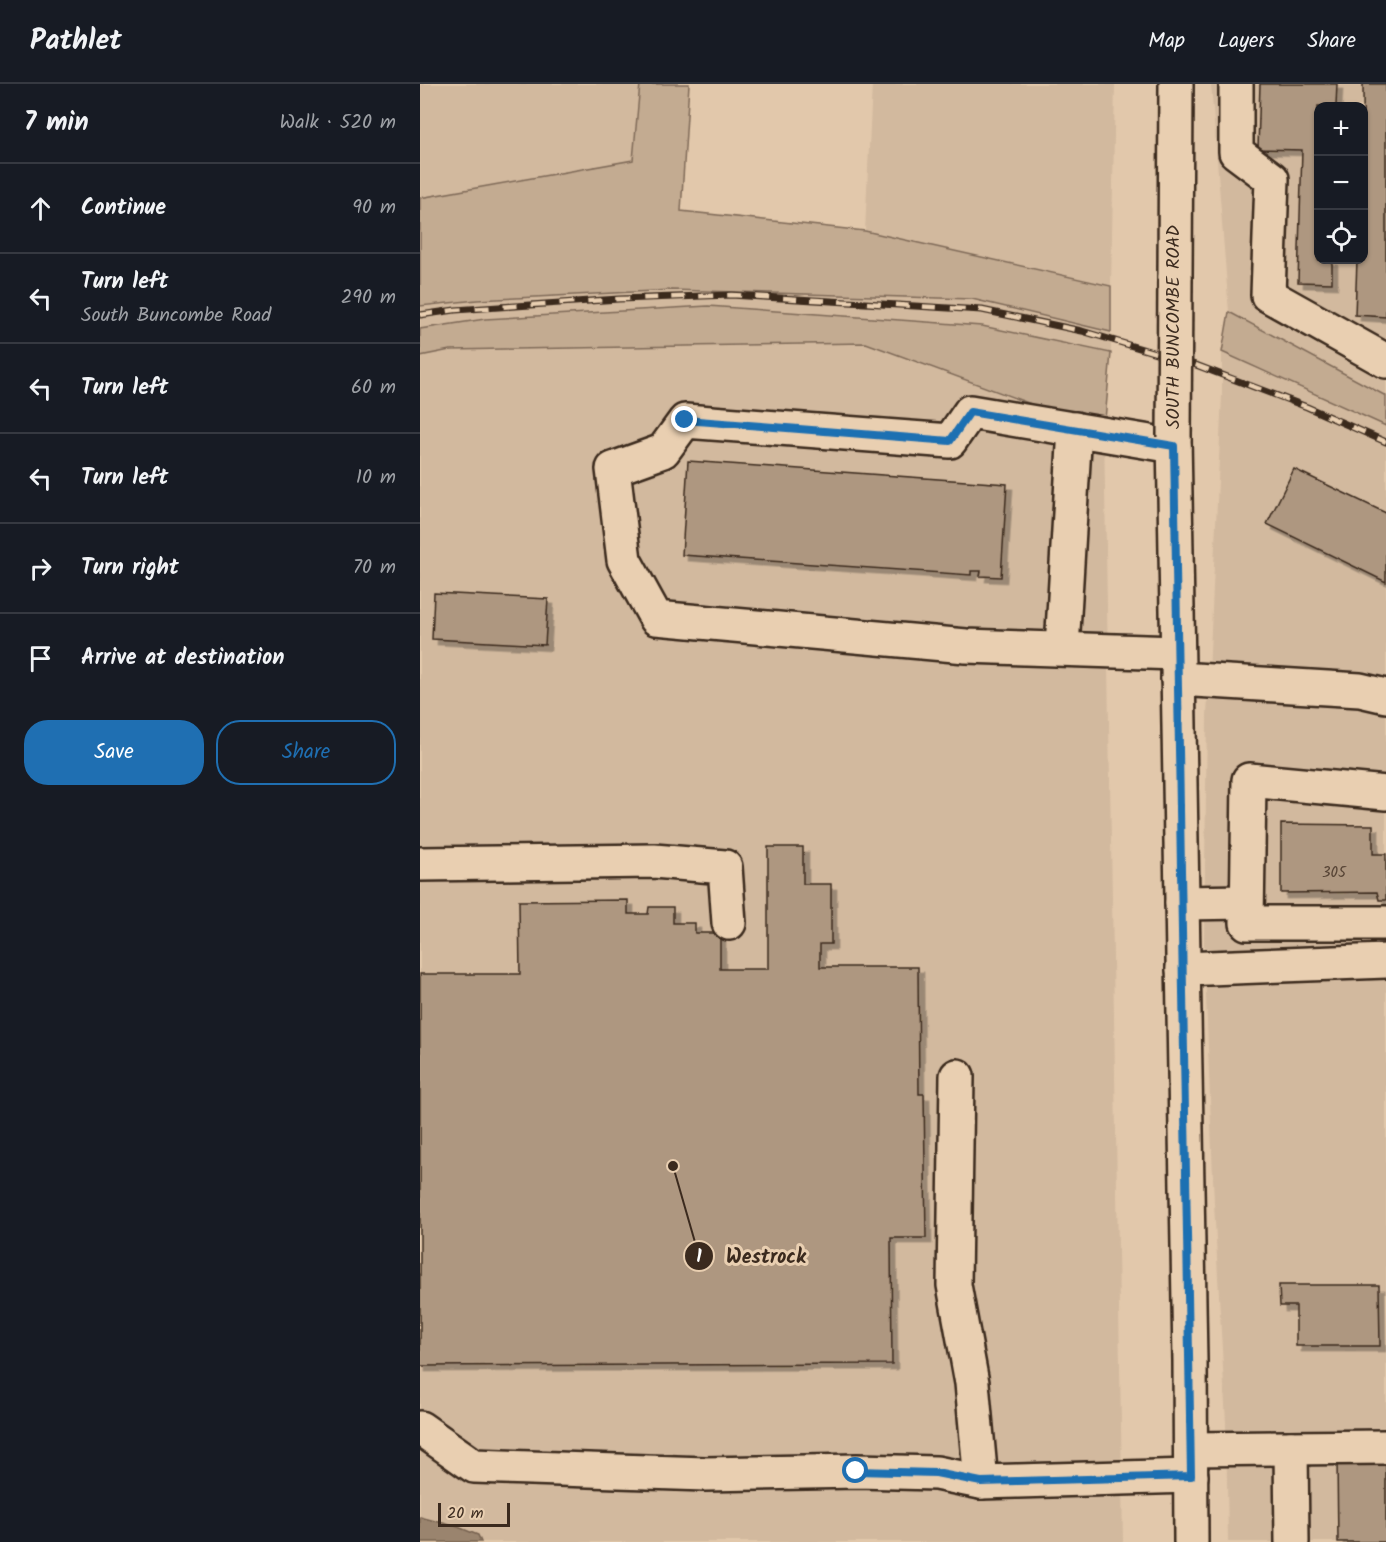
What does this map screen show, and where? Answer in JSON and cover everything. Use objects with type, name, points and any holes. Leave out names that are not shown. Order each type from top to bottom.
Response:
[{"type":"main road","name":"SOUTH BUNCOMBE ROAD","points":[[1176,84],[1174,442],[1191,1542]]},
{"type":"main road","points":[[1236,84],[1236,152],[1272,179],[1268,295],[1386,361]]},
{"type":"main road","points":[[1174,442],[970,412],[950,441],[685,420],[663,451],[613,469],[624,561],[656,618],[966,646],[1062,648],[1360,690],[1386,696]]},
{"type":"main road","points":[[1062,648],[1075,429]]},
{"type":"main road","points":[[1386,793],[1249,780],[1246,902],[1247,923],[1386,923]]},
{"type":"main road","points":[[420,864],[654,861],[725,867],[729,924]]},
{"type":"main road","points":[[1182,903],[1246,902]]},
{"type":"main road","points":[[1183,969],[1386,961]]},
{"type":"main road","points":[[957,1076],[954,1285],[972,1383],[981,1482]]},
{"type":"main road","points":[[420,1428],[474,1466],[705,1474],[856,1471],[936,1473],[981,1482],[1191,1463],[1291,1448],[1386,1447]]},
{"type":"main road","points":[[1291,1448],[1292,1542]]},
{"type":"shaded area","points":[[420,84],[640,84],[633,160],[420,198]]},
{"type":"shaded area","points":[[640,84],[689,84],[681,211],[865,231],[1111,286],[1111,332],[972,299],[672,290],[477,300],[420,306],[420,198],[633,160]]},
{"type":"shaded area","points":[[872,84],[1115,84],[1111,286],[865,231]]},
{"type":"shaded area","points":[[1211,84],[1386,84],[1386,396],[1229,312]]},
{"type":"shaded area","points":[[672,290],[973,299],[1111,332],[1111,353],[982,326],[708,306],[485,319],[420,329],[420,306],[477,300]]},
{"type":"shaded area","points":[[708,306],[982,326],[1111,353],[1104,431],[866,343],[450,350],[420,356],[420,329],[485,319]]},
{"type":"shaded area","points":[[1229,312],[1386,396],[1386,426],[1222,352]]},
{"type":"shaded area","points":[[866,343],[1104,431],[1123,1542],[420,1542],[420,356],[450,350]]},
{"type":"shaded area","points":[[1222,352],[1386,426],[1386,1542],[1228,1542],[1226,1423],[1214,1203],[1204,943],[1207,716]]},
{"type":"shaded area","points":[[420,1517],[478,1535],[481,1542],[420,1542]]},
{"type":"building","points":[[1260,84],[1337,84],[1336,102],[1314,102],[1314,264],[1332,264],[1332,283],[1298,282],[1302,150],[1258,149]]},
{"type":"building","points":[[1363,84],[1386,84],[1386,317],[1355,315],[1357,264],[1368,264],[1368,102],[1363,102]]},
{"type":"building","points":[[688,461],[1007,484],[1001,577],[980,576],[981,571],[971,571],[971,575],[682,555]]},
{"type":"building","points":[[1294,469],[1386,513],[1386,582],[1267,524]]},
{"type":"building","points":[[434,593],[548,599],[545,645],[432,639]]},
{"type":"building","points":[[1281,824],[1373,825],[1373,854],[1386,854],[1386,900],[1379,900],[1377,892],[1281,893]]},
{"type":"building","points":[[768,847],[803,847],[803,884],[831,884],[831,944],[820,944],[820,967],[918,967],[919,1094],[924,1094],[926,1238],[891,1238],[892,1364],[420,1366],[420,974],[520,974],[519,901],[628,900],[628,914],[648,914],[649,907],[673,907],[673,923],[695,923],[695,933],[720,933],[720,969],[768,969]]},
{"type":"building","points":[[1279,1285],[1379,1285],[1380,1346],[1296,1346],[1296,1306],[1280,1306]]},
{"type":"building","points":[[1337,1460],[1386,1462],[1386,1542],[1338,1542]]},
{"type":"railway","points":[[420,315],[455,310],[619,299],[731,295],[982,310],[1082,331],[1196,365],[1307,407],[1386,442]]},
{"type":"place","name":"Westrock","points":[[673,1166]]},
{"type":"route","points":[[685,420],[950,441],[970,412],[1174,446],[1191,1476],[981,1482],[936,1473],[856,1471]]}]
